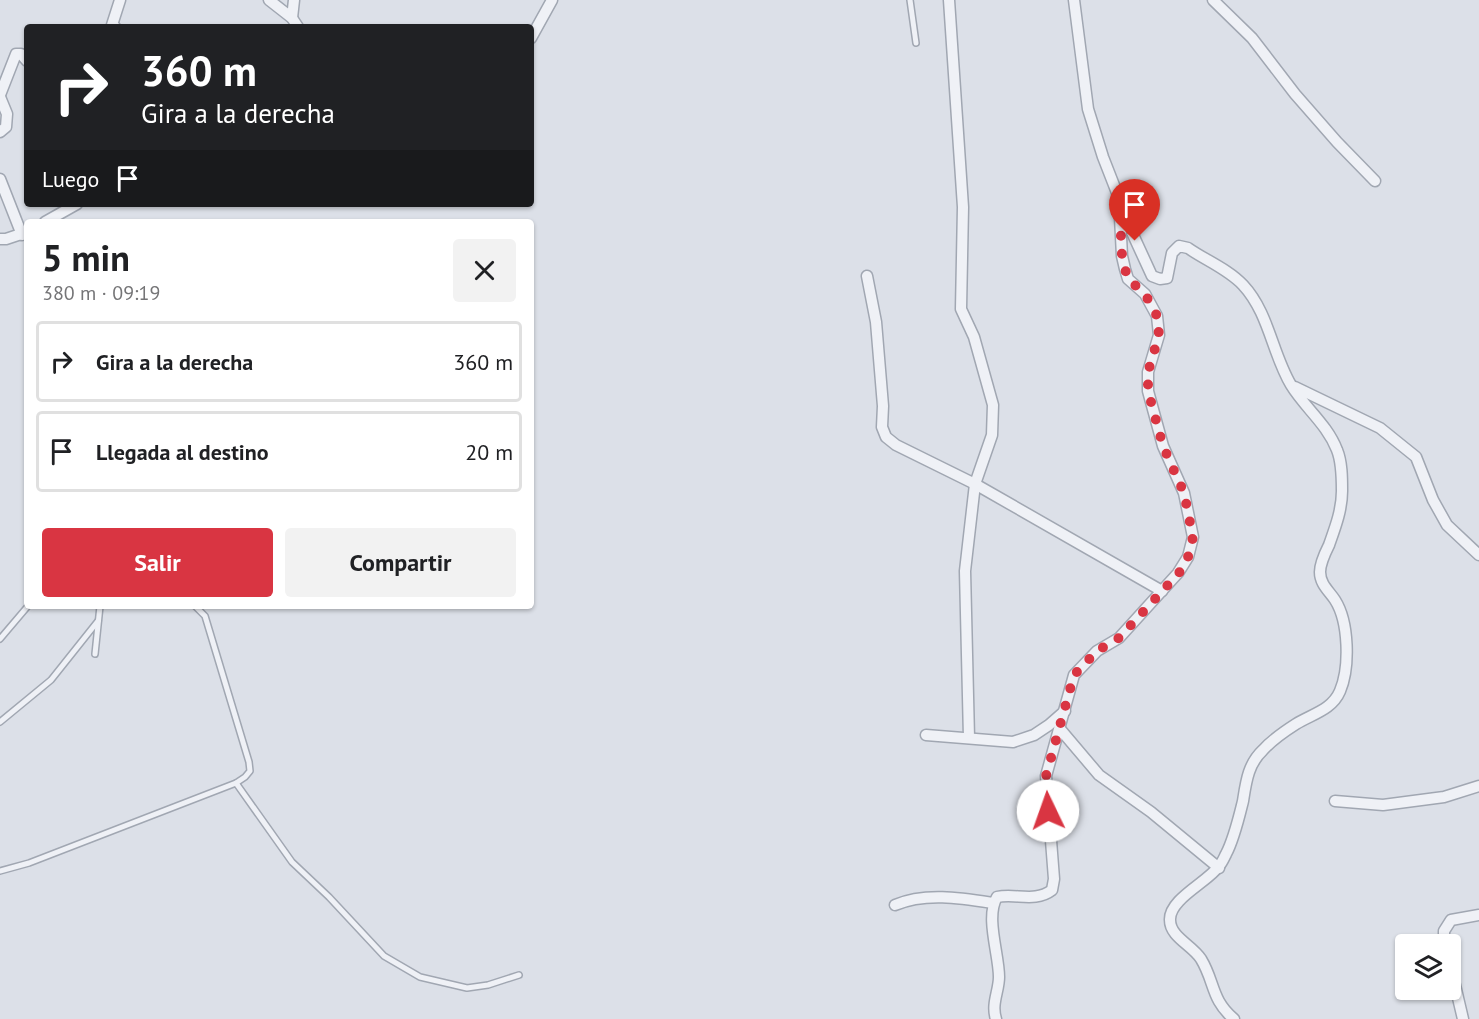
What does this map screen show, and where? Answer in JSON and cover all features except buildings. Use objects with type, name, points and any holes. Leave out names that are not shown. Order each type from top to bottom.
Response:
[{"type":"street","points":[[112,24],[120,0]]},
{"type":"street","points":[[268,0],[295,22]]},
{"type":"street","points":[[294,0],[295,22]]},
{"type":"street","points":[[534,33],[552,0]]},
{"type":"street","points":[[949,0],[963,197],[961,309],[974,337],[993,405],[993,435],[975,484],[965,571],[969,738]]},
{"type":"street","points":[[1074,0],[1088,109],[1128,225],[1152,276],[1160,279],[1167,278],[1172,253],[1179,246],[1188,248],[1242,283],[1256,302],[1268,326],[1277,354],[1292,385],[1327,430],[1338,451],[1342,494],[1338,522],[1320,572],[1323,584],[1336,601],[1343,618],[1347,658],[1340,690],[1334,702],[1296,724],[1262,750],[1253,762],[1246,778],[1243,801],[1228,851],[1219,868],[1173,907],[1169,918],[1171,928],[1202,960],[1220,1005],[1234,1019]]},
{"type":"street","points":[[1213,0],[1252,38],[1295,94],[1375,181]]},
{"type":"street","points":[[0,132],[6,127],[7,114],[0,96],[16,54],[21,54],[24,58]]},
{"type":"street","points":[[0,179],[24,232]]},
{"type":"street","points":[[996,1019],[994,1012],[1000,979],[993,903],[997,897],[1006,895],[1030,898],[1045,896],[1052,890],[1054,879],[1046,776],[1074,675],[1097,651],[1119,638],[1179,573],[1188,557],[1193,537],[1184,493],[1163,446],[1148,391],[1148,372],[1159,335],[1157,316],[1145,294],[1128,279],[1122,256],[1119,198]]},
{"type":"street","points":[[50,219],[72,207]]},
{"type":"street","points":[[0,239],[24,234]]},
{"type":"street","points":[[867,276],[876,322],[883,406],[882,427],[886,437],[896,445],[975,484],[1162,591]]},
{"type":"street","points":[[1292,385],[1380,428],[1416,457],[1432,500],[1447,525],[1479,555]]},
{"type":"street","points":[[926,735],[1013,742],[1034,735],[1065,710]]},
{"type":"street","points":[[1060,729],[1099,775],[1151,813],[1219,868]]},
{"type":"street","points":[[1335,801],[1383,805],[1444,797],[1479,786]]},
{"type":"street","points":[[895,904],[910,898],[960,898],[993,903]]},
{"type":"street","points":[[1444,934],[1451,920],[1479,915]]},
{"type":"street","points":[[1459,1000],[1463,1019]]},
{"type":"lane","points":[[910,0],[916,43]]},
{"type":"lane","points":[[0,639],[25,609]]},
{"type":"lane","points":[[95,654],[100,609]]},
{"type":"lane","points":[[0,871],[29,863],[236,783],[250,771],[205,616],[198,609]]},
{"type":"lane","points":[[0,722],[51,680],[98,621]]},
{"type":"lane","points":[[236,783],[292,862],[329,897],[384,957],[420,977],[467,988],[488,985],[519,975]]},
{"type":"route","points":[[1048,811],[1046,776],[1074,675],[1097,651],[1119,638],[1179,573],[1188,557],[1193,537],[1184,493],[1163,446],[1148,391],[1148,372],[1159,335],[1157,316],[1145,294],[1128,279],[1122,256],[1119,198],[1135,241]]}]
